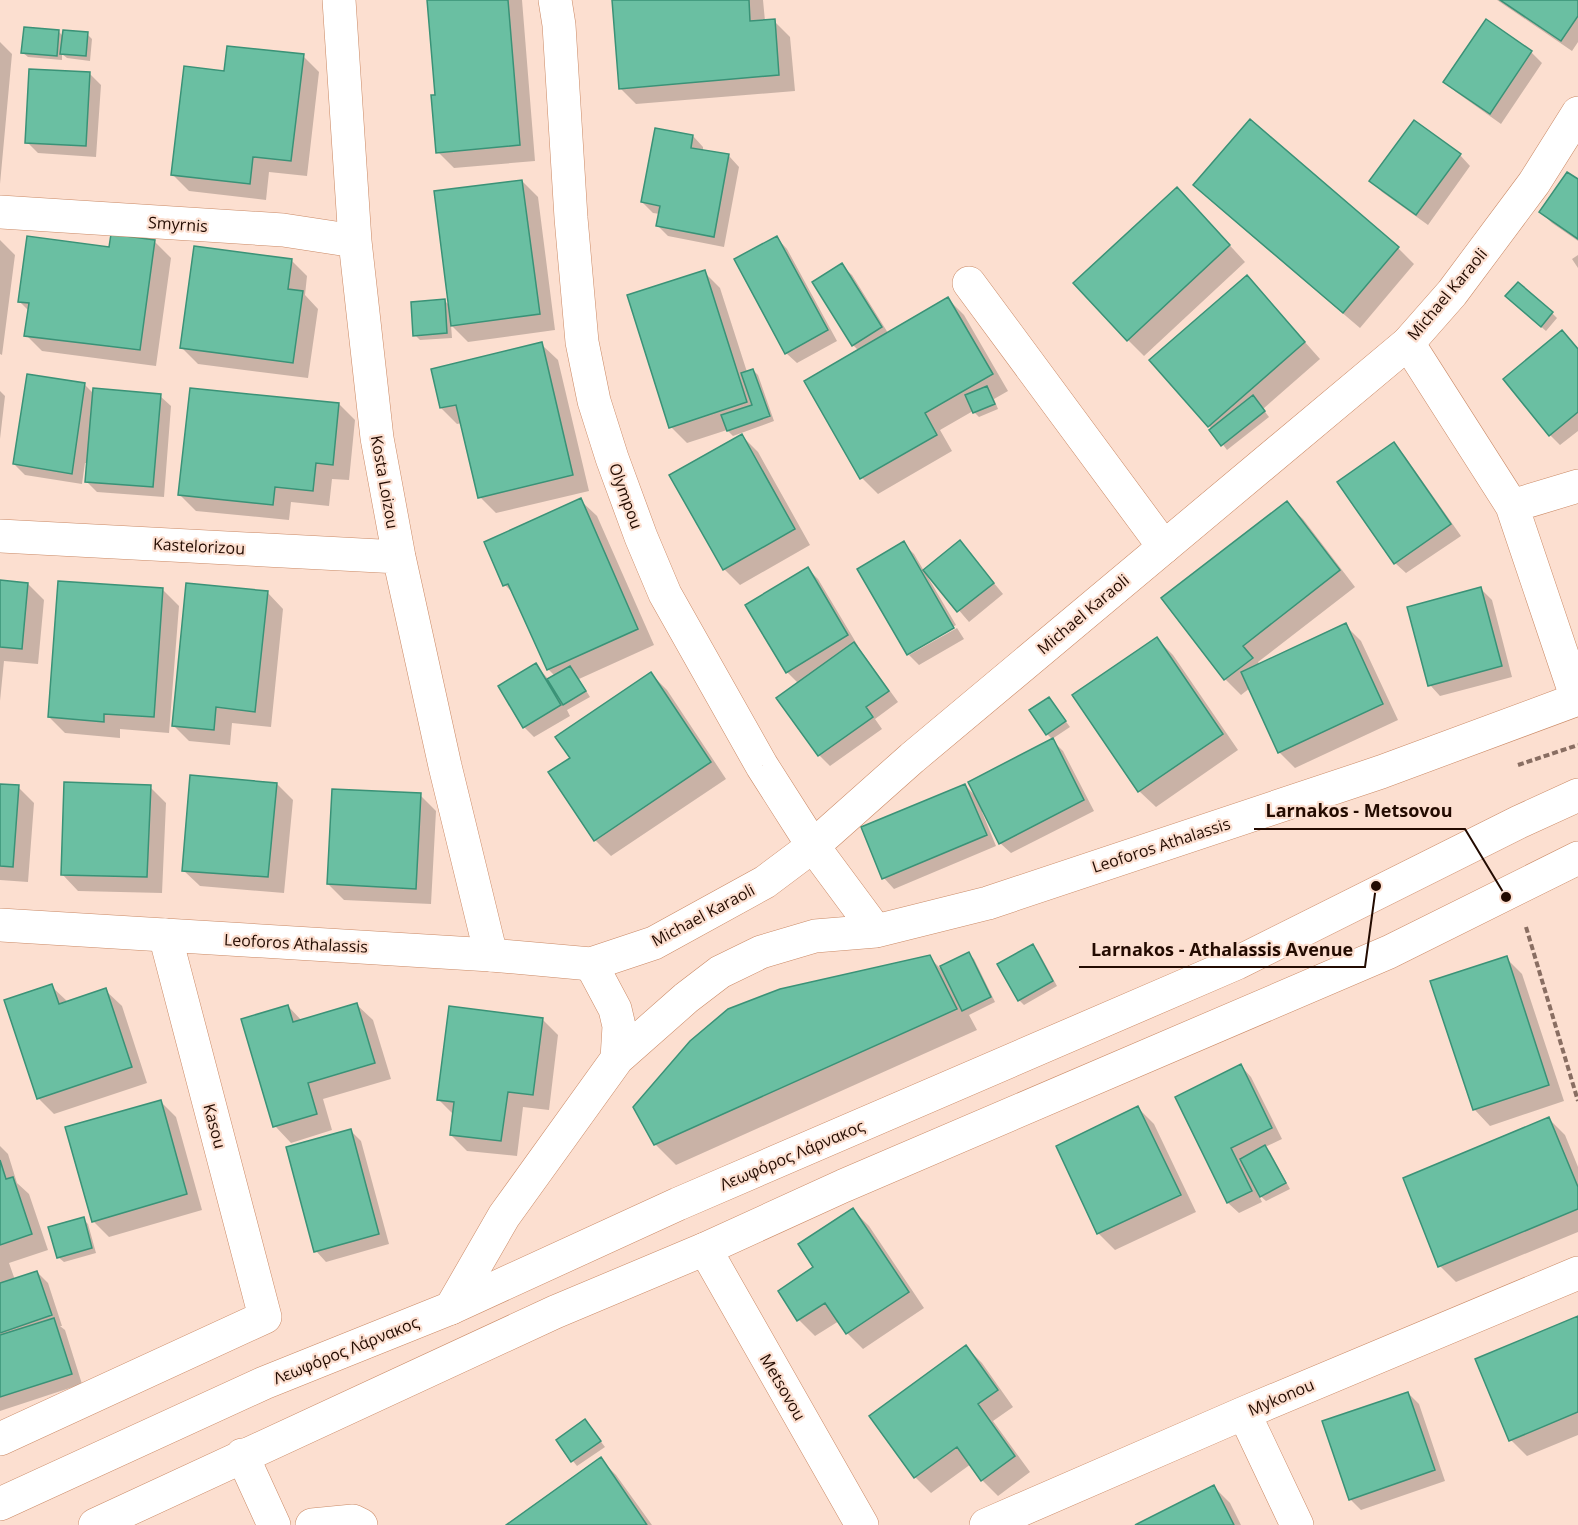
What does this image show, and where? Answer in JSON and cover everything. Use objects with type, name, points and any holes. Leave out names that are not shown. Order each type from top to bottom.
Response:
[{"type":"street","name":"Kosta Loizou","points":[[339,0],[355,241],[377,438],[399,557],[445,766],[491,955]]},
{"type":"street","name":"Olympou","points":[[555,0],[559,25],[571,218],[582,342],[594,401],[641,537],[665,594],[762,766],[813,846],[876,931]]},
{"type":"street","name":"Michael Karaoli","points":[[591,964],[654,943],[691,924],[765,882],[813,846],[912,758],[1408,342],[1452,293],[1534,183],[1578,113]]},
{"type":"street","name":"Smyrnis","points":[[0,212],[283,230],[355,241]]},
{"type":"street","points":[[969,283],[1164,547]]},
{"type":"street","points":[[1408,342],[1512,506],[1577,699]]},
{"type":"street","points":[[1512,506],[1578,486]]},
{"type":"street","name":"Kastelorizou","points":[[0,536],[399,557]]},
{"type":"street","name":"Leoforos Athalassis","points":[[876,931],[988,903],[1381,772],[1577,699]]},
{"type":"street","name":"Λεωφόρος Λάρνακος","points":[[0,1504],[264,1383],[451,1308],[678,1204],[1237,963],[1519,822],[1578,795]]},
{"type":"street","points":[[95,1525],[555,1312],[1389,952],[1578,858]]},
{"type":"street","name":"Leoforos Athalassis","points":[[0,925],[491,955],[591,964]]},
{"type":"street","points":[[451,1308],[504,1216],[617,1059],[686,998],[730,967],[761,952],[815,936],[876,931]]},
{"type":"street","name":"Kasou","points":[[0,1439],[265,1317],[165,935]]},
{"type":"street","points":[[591,964],[615,1009],[618,1026],[617,1059]]},
{"type":"street","name":"Metsovou","points":[[705,1249],[862,1525]]},
{"type":"street","name":"Mykonou","points":[[986,1525],[1244,1413],[1578,1273]]},
{"type":"street","points":[[1244,1413],[1297,1525]]},
{"type":"street","points":[[242,1455],[274,1525]]},
{"type":"street","points":[[312,1525],[353,1521],[361,1525]]},
{"type":"path","points":[[1514,889],[1578,1101]]},
{"type":"building","points":[[427,0],[508,0],[520,145],[436,153],[431,95],[435,95]]},
{"type":"building","points":[[612,0],[749,0],[750,21],[775,19],[779,75],[619,89]]},
{"type":"building","points":[[1500,0],[1578,0],[1578,16],[1561,41]]},
{"type":"building","points":[[1486,19],[1532,51],[1490,114],[1443,82]]},
{"type":"building","points":[[24,27],[59,30],[57,56],[21,53]]},
{"type":"building","points":[[63,30],[88,32],[86,56],[60,54]]},
{"type":"building","points":[[227,46],[304,54],[291,161],[253,157],[250,184],[171,175],[184,66],[224,71]]},
{"type":"building","points":[[29,69],[90,72],[86,146],[25,143]]},
{"type":"building","points":[[1250,119],[1399,247],[1343,313],[1193,185]]},
{"type":"building","points":[[1414,120],[1461,154],[1416,215],[1369,181]]},
{"type":"building","points":[[655,128],[693,135],[691,148],[729,154],[714,237],[656,226],[660,206],[641,202]]},
{"type":"building","points":[[1567,172],[1578,179],[1578,239],[1539,212]]},
{"type":"building","points":[[522,180],[540,314],[451,326],[434,191]]},
{"type":"building","points":[[1177,187],[1230,245],[1127,341],[1073,283]]},
{"type":"building","points":[[111,234],[155,240],[140,350],[24,336],[29,303],[18,302],[27,236],[109,247]]},
{"type":"building","points":[[777,236],[828,330],[785,354],[734,259]]},
{"type":"building","points":[[194,246],[292,259],[288,289],[303,291],[293,363],[180,348]]},
{"type":"building","points":[[842,263],[882,327],[852,346],[812,282]]},
{"type":"building","points":[[705,270],[747,402],[669,428],[627,295]]},
{"type":"building","points":[[1247,275],[1305,342],[1208,427],[1149,360]]},
{"type":"building","points":[[1518,282],[1553,312],[1541,327],[1505,296]]},
{"type":"building","points":[[948,297],[993,374],[925,413],[937,435],[860,479],[804,381]]},
{"type":"building","points":[[445,299],[447,333],[413,336],[411,302]]},
{"type":"building","points":[[1562,330],[1578,349],[1578,412],[1549,436],[1503,379]]},
{"type":"building","points":[[542,342],[573,475],[478,498],[456,405],[440,408],[431,369]]},
{"type":"building","points":[[753,369],[770,416],[727,431],[721,415],[752,405],[741,373]]},
{"type":"building","points":[[27,374],[85,383],[72,474],[13,464]]},
{"type":"building","points":[[987,386],[995,404],[973,413],[965,395]]},
{"type":"building","points":[[93,388],[161,394],[153,487],[85,482]]},
{"type":"building","points":[[190,388],[339,403],[333,465],[316,463],[313,491],[275,487],[273,505],[178,495]]},
{"type":"building","points":[[1253,395],[1265,411],[1221,446],[1209,430]]},
{"type":"building","points":[[742,434],[795,529],[723,570],[669,475]]},
{"type":"building","points":[[1394,442],[1451,524],[1394,564],[1337,482]]},
{"type":"building","points":[[581,498],[638,629],[547,670],[508,584],[503,586],[484,542]]},
{"type":"building","points":[[1287,501],[1340,570],[1243,646],[1253,658],[1224,680],[1161,598]]},
{"type":"building","points":[[960,540],[994,583],[957,612],[923,570]]},
{"type":"building","points":[[904,541],[954,628],[907,655],[857,569]]},
{"type":"building","points":[[808,567],[848,635],[786,673],[745,605]]},
{"type":"building","points":[[0,580],[28,583],[22,649],[0,647]]},
{"type":"building","points":[[58,581],[163,588],[154,717],[104,714],[104,722],[48,717]]},
{"type":"building","points":[[186,583],[268,591],[255,712],[216,707],[214,730],[172,726]]},
{"type":"building","points":[[1481,587],[1502,666],[1428,686],[1407,607]]},
{"type":"building","points":[[1346,623],[1383,704],[1278,753],[1241,672]]},
{"type":"building","points":[[1157,637],[1223,734],[1138,792],[1072,695]]},
{"type":"building","points":[[854,642],[889,691],[866,707],[873,717],[818,756],[776,698]]},
{"type":"building","points":[[536,663],[561,705],[523,728],[498,686]]},
{"type":"building","points":[[570,666],[586,691],[563,705],[547,679]]},
{"type":"building","points":[[651,672],[711,762],[594,841],[548,772],[570,758],[555,737]]},
{"type":"building","points":[[1049,697],[1066,721],[1046,735],[1029,710]]},
{"type":"building","points":[[1053,738],[1084,800],[999,844],[968,782]]},
{"type":"building","points":[[190,775],[277,783],[268,877],[182,871]]},
{"type":"building","points":[[64,782],[151,785],[147,877],[61,875]]},
{"type":"building","points":[[0,784],[19,785],[13,867],[0,866]]},
{"type":"building","points":[[965,784],[987,835],[882,879],[861,827]]},
{"type":"building","points":[[332,789],[421,793],[416,889],[327,884]]},
{"type":"building","points":[[1033,944],[1053,981],[1018,1001],[997,964]]},
{"type":"building","points":[[969,952],[991,997],[962,1011],[940,966]]},
{"type":"building","points":[[930,955],[957,1009],[654,1145],[633,1107],[690,1041],[728,1009],[780,989]]},
{"type":"building","points":[[1507,956],[1549,1085],[1473,1110],[1430,981]]},
{"type":"building","points":[[52,984],[59,1004],[106,988],[132,1067],[37,1099],[4,1000]]},
{"type":"building","points":[[357,1003],[375,1063],[308,1083],[317,1114],[273,1127],[241,1019],[288,1005],[293,1022]]},
{"type":"building","points":[[449,1006],[543,1018],[533,1095],[508,1092],[501,1141],[450,1135],[454,1102],[437,1100]]},
{"type":"building","points":[[1241,1064],[1272,1128],[1231,1148],[1252,1191],[1227,1203],[1175,1097]]},
{"type":"building","points":[[161,1100],[187,1194],[92,1222],[65,1127]]},
{"type":"building","points":[[1138,1106],[1181,1195],[1097,1234],[1056,1146]]},
{"type":"building","points":[[1549,1117],[1578,1187],[1578,1209],[1438,1267],[1403,1178]]},
{"type":"building","points":[[351,1129],[379,1234],[314,1252],[286,1147]]},
{"type":"building","points":[[1265,1145],[1286,1183],[1260,1197],[1240,1159]]},
{"type":"building","points":[[0,1160],[6,1179],[13,1177],[32,1234],[0,1245]]},
{"type":"building","points":[[853,1208],[909,1292],[846,1334],[825,1303],[797,1321],[778,1291],[813,1267],[798,1244]]},
{"type":"building","points":[[84,1217],[92,1248],[57,1258],[48,1227]]},
{"type":"building","points":[[37,1271],[52,1315],[0,1333],[0,1283]]},
{"type":"building","points":[[1578,1316],[1578,1412],[1509,1441],[1475,1359]]},
{"type":"building","points":[[54,1318],[72,1374],[0,1397],[0,1335]]},
{"type":"building","points":[[966,1345],[998,1390],[978,1404],[1015,1456],[981,1481],[957,1447],[914,1478],[869,1416]]},
{"type":"building","points":[[1408,1392],[1435,1470],[1349,1500],[1322,1421]]},
{"type":"building","points":[[585,1419],[601,1441],[571,1462],[556,1440]]},
{"type":"building","points":[[601,1457],[647,1525],[506,1525]]},
{"type":"building","points":[[1214,1485],[1234,1525],[1135,1525]]},
{"type":"place","name":"Larnakos - Athalassis Avenue","points":[[1376,886]]},
{"type":"place","name":"Larnakos - Metsovou","points":[[1506,897]]}]
